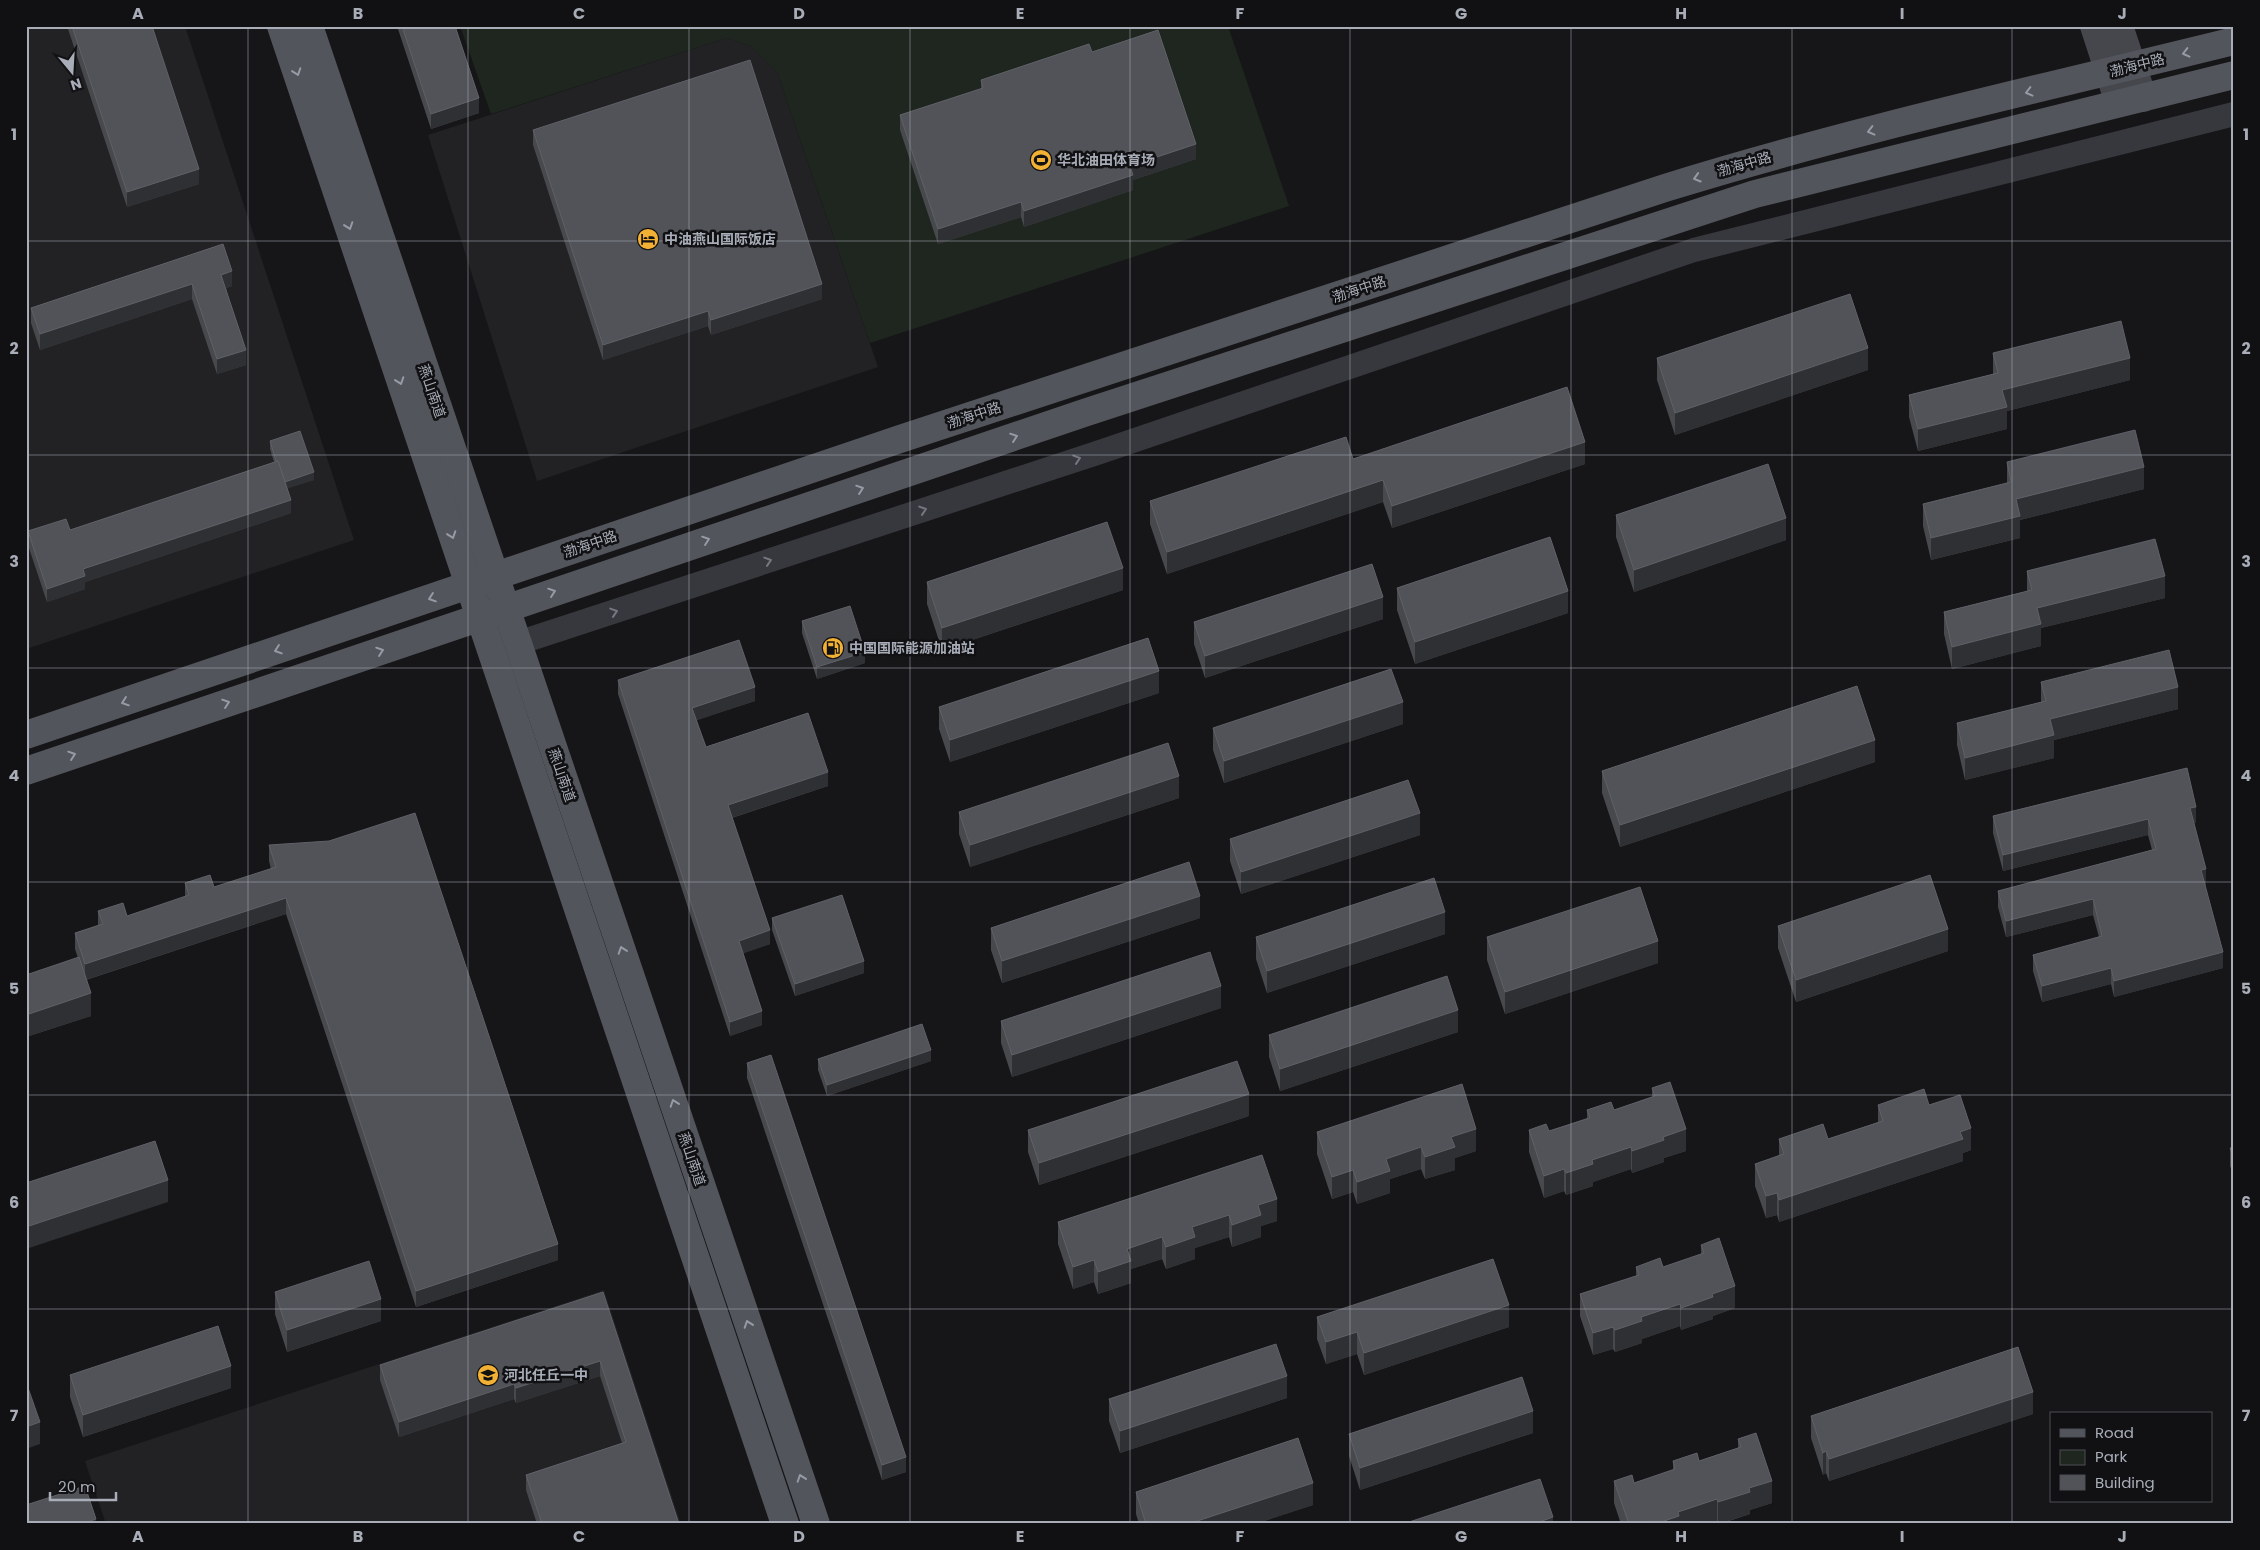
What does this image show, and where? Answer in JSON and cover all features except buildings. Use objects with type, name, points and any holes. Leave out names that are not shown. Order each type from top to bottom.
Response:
[{"type":"main road","name":"燕山南道","points":[[281,26],[785,1524]]},
{"type":"main road","name":"燕山南道","points":[[309,26],[816,1524]]},
{"type":"main road","points":[[2094,26],[2120,69],[2131,101]]},
{"type":"main road","points":[[2119,26],[2120,69]]},
{"type":"main road","name":"渤海中路","points":[[26,735],[937,427],[1683,182],[1789,151],[2234,41]]},
{"type":"main road","points":[[26,770],[1078,416],[1737,200],[2234,75]]},
{"type":"street","points":[[518,643],[1110,448],[1694,250],[2234,114]]},
{"type":"shaded area","points":[[26,26],[185,26],[354,540],[26,649]]},
{"type":"shaded area","name":"中油燕山国际饭店","points":[[727,38],[751,46],[777,72],[878,367],[537,481],[428,135]]},
{"type":"shaded area","name":"河北任丘一中","points":[[604,1290],[681,1524],[106,1524],[85,1461]]},
{"type":"green space","name":"华北油田体育场","points":[[460,26],[1228,26],[1289,206],[870,343],[777,72],[751,46],[727,38],[491,114]]},
{"type":"place","name":"华北油田体育场","points":[[1041,160]]},
{"type":"place","name":"中油燕山国际饭店","points":[[648,239]]},
{"type":"place","name":"中国国际能源加油站","points":[[833,648]]},
{"type":"place","name":"河北任丘一中","points":[[488,1375]]}]
